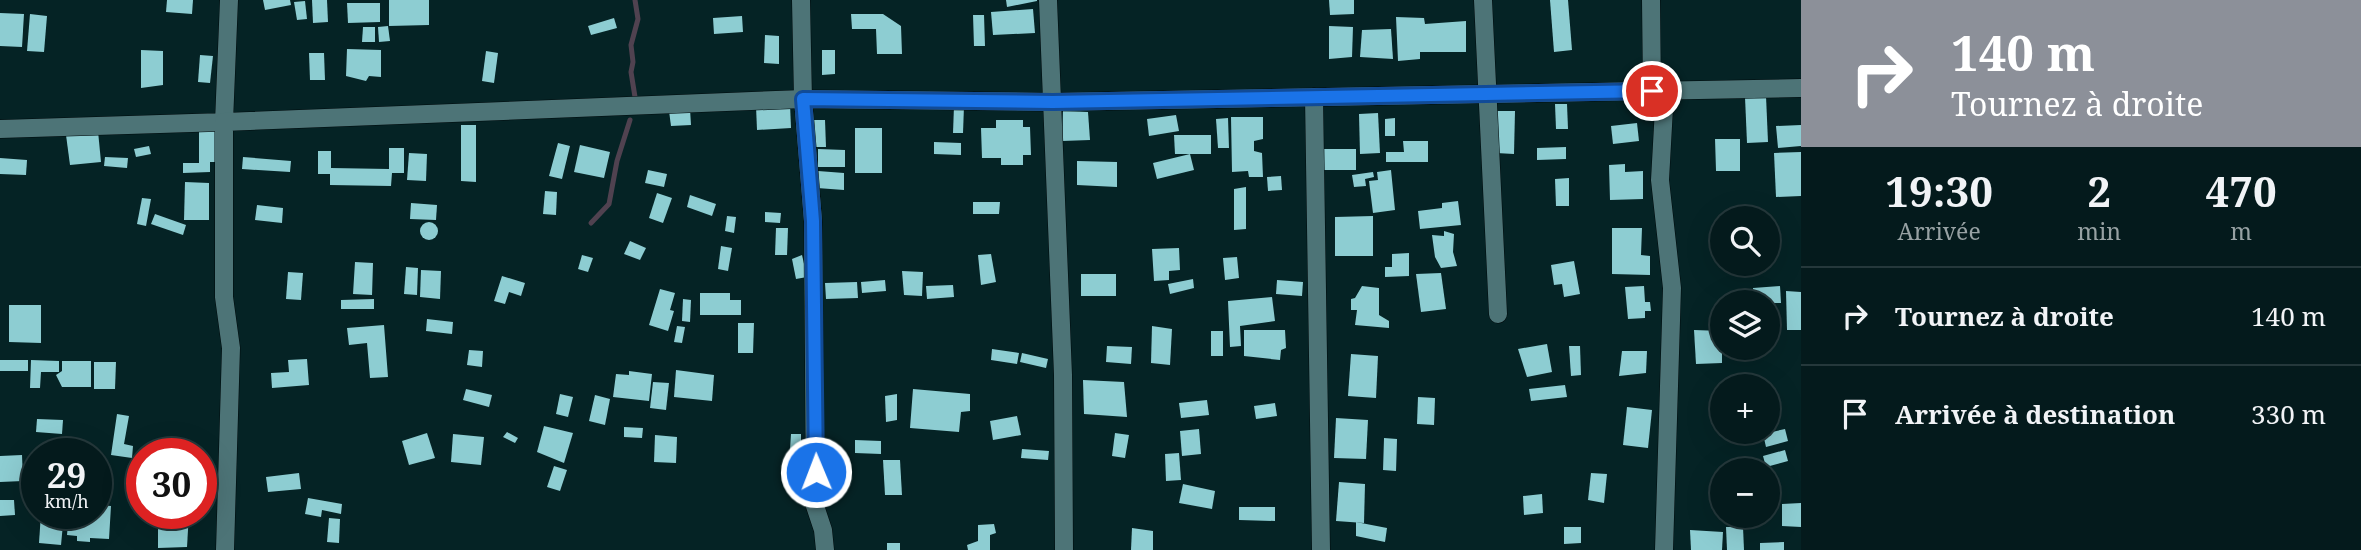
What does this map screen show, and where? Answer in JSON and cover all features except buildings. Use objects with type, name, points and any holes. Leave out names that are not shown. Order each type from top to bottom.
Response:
[{"type":"street","points":[[225,550],[231,348],[224,297],[224,122],[229,0]]},
{"type":"street","points":[[802,0],[803,99],[813,221],[815,506],[824,530],[825,550]]},
{"type":"street","points":[[1048,0],[1063,374],[1063,550]]},
{"type":"street","points":[[1483,0],[1485,94],[1499,314]]},
{"type":"street","points":[[1651,0],[1659,91],[1660,180],[1672,288],[1664,550]]},
{"type":"street","points":[[0,129],[803,99],[1053,102],[1801,88]]},
{"type":"street","points":[[1314,97],[1321,550]]},
{"type":"waterway","points":[[635,0],[638,19],[631,45],[635,97]]},
{"type":"waterway","points":[[591,223],[609,204],[617,161],[630,120]]},
{"type":"route","points":[[816,472],[813,221],[803,99],[1053,102],[1652,91]]}]
